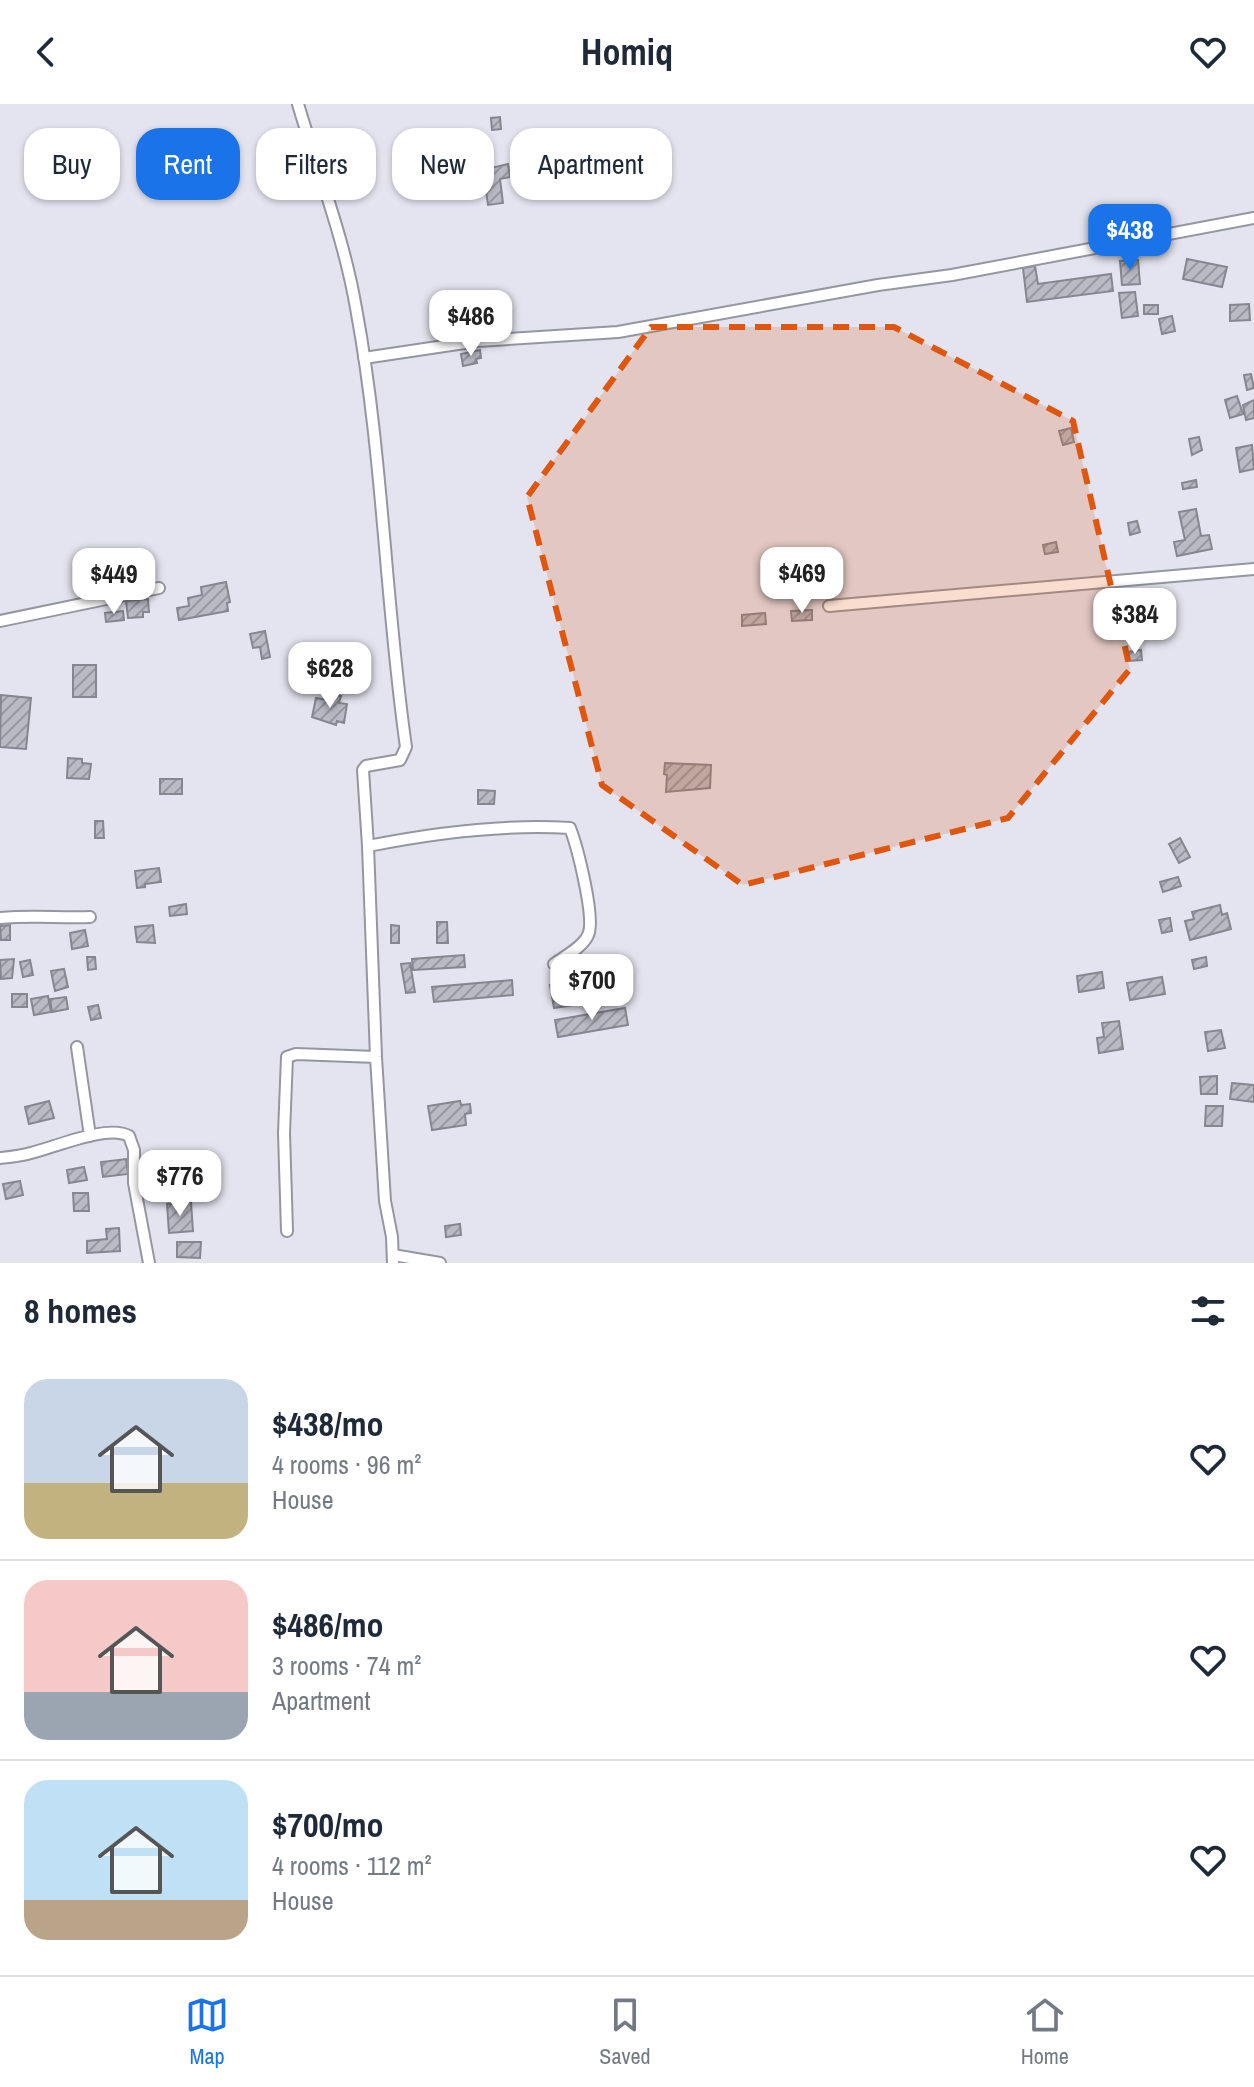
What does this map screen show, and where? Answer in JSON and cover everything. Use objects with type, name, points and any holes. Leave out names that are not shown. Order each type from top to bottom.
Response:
[{"type":"street","points":[[298,104],[344,252],[356,307],[376,442],[389,603],[406,747],[400,760],[366,766],[363,770],[385,1201],[393,1259],[440,1263]]},
{"type":"street","points":[[364,358],[478,341],[618,332],[878,285],[952,275],[1254,218]]},
{"type":"street","points":[[829,606],[1254,569]]},
{"type":"street","points":[[0,621],[159,588]]},
{"type":"street","points":[[368,846],[490,830],[570,828],[577,844],[591,923],[588,937],[554,964]]},
{"type":"street","points":[[0,918],[90,917]]},
{"type":"street","points":[[77,1047],[90,1136]]},
{"type":"street","points":[[287,1231],[284,1133],[287,1057],[296,1054],[376,1057]]},
{"type":"street","points":[[0,1158],[27,1155],[90,1136],[120,1132],[129,1136],[134,1150],[134,1183],[149,1263]]},
{"type":"highlighted area","points":[[651,327],[894,327],[1073,421],[1130,669],[1008,818],[743,885],[602,785],[527,497]]},
{"type":"building","points":[[500,117],[501,129],[492,128],[491,118]]},
{"type":"building","points":[[508,164],[510,177],[500,179],[503,203],[488,205],[487,200],[494,200],[494,167]]},
{"type":"building","points":[[1187,259],[1227,267],[1222,287],[1183,279]]},
{"type":"building","points":[[1138,260],[1140,284],[1122,285],[1120,261]]},
{"type":"building","points":[[1035,266],[1038,284],[1111,274],[1113,291],[1027,302],[1023,268]]},
{"type":"building","points":[[1135,292],[1138,316],[1122,318],[1119,293]]},
{"type":"building","points":[[1249,304],[1250,320],[1230,321],[1230,305]]},
{"type":"building","points":[[1144,305],[1158,305],[1158,314],[1144,314]]},
{"type":"building","points":[[1172,316],[1175,331],[1162,334],[1159,319]]},
{"type":"building","points":[[480,350],[481,358],[476,359],[477,363],[463,366],[461,354]]},
{"type":"building","points":[[1251,374],[1254,388],[1247,390],[1244,375]]},
{"type":"building","points":[[1237,396],[1243,414],[1230,418],[1225,400]]},
{"type":"building","points":[[1254,400],[1254,418],[1246,420],[1243,405]]},
{"type":"building","points":[[1071,428],[1074,442],[1063,445],[1059,431]]},
{"type":"building","points":[[1199,437],[1202,450],[1192,455],[1189,439]]},
{"type":"building","points":[[1252,445],[1254,469],[1240,472],[1236,448]]},
{"type":"building","points":[[1196,480],[1197,487],[1183,489],[1182,483]]},
{"type":"building","points":[[1196,509],[1201,536],[1209,535],[1212,549],[1177,556],[1174,542],[1185,540],[1179,512]]},
{"type":"building","points":[[1137,521],[1140,532],[1130,535],[1128,523]]},
{"type":"building","points":[[1056,542],[1058,552],[1045,554],[1043,545]]},
{"type":"building","points":[[145,556],[147,572],[126,575],[124,559]]},
{"type":"building","points":[[226,582],[230,602],[227,603],[228,611],[179,620],[177,608],[189,606],[188,598],[202,595],[201,587]]},
{"type":"building","points":[[148,599],[149,612],[143,612],[143,617],[128,618],[126,601]]},
{"type":"building","points":[[812,610],[812,620],[792,621],[791,611]]},
{"type":"building","points":[[123,611],[124,620],[106,622],[105,613]]},
{"type":"building","points":[[765,613],[766,624],[742,626],[742,615]]},
{"type":"building","points":[[265,631],[270,657],[262,659],[260,647],[253,648],[250,634]]},
{"type":"building","points":[[1141,650],[1142,660],[1128,661],[1127,652]]},
{"type":"building","points":[[73,665],[96,665],[96,697],[73,697]]},
{"type":"building","points":[[329,693],[341,696],[339,703],[347,704],[344,723],[337,721],[336,725],[312,717],[316,698],[327,700]]},
{"type":"building","points":[[1,695],[31,698],[26,749],[0,747]]},
{"type":"building","points":[[68,758],[82,759],[82,763],[91,764],[89,779],[67,778]]},
{"type":"building","points":[[665,763],[711,765],[710,788],[666,792]]},
{"type":"building","points":[[160,779],[182,779],[182,794],[160,794]]},
{"type":"building","points":[[478,790],[495,791],[494,804],[478,804]]},
{"type":"building","points":[[95,821],[103,821],[104,838],[95,838]]},
{"type":"building","points":[[1180,838],[1190,857],[1179,863],[1169,844]]},
{"type":"building","points":[[159,868],[161,882],[137,888],[135,871]]},
{"type":"building","points":[[1178,877],[1181,886],[1163,892],[1160,882]]},
{"type":"building","points":[[186,904],[187,914],[170,916],[169,907]]},
{"type":"building","points":[[1220,905],[1222,915],[1227,913],[1231,929],[1190,940],[1185,921],[1194,919],[1192,912]]},
{"type":"building","points":[[1170,918],[1172,931],[1162,933],[1159,920]]},
{"type":"building","points":[[437,922],[447,922],[448,943],[437,943]]},
{"type":"building","points":[[10,925],[10,940],[1,940],[0,926]]},
{"type":"building","points":[[153,925],[155,943],[137,942],[135,927]]},
{"type":"building","points":[[391,925],[399,926],[399,943],[391,943]]},
{"type":"building","points":[[85,930],[88,946],[72,949],[70,933]]},
{"type":"building","points":[[464,955],[465,967],[413,970],[412,959]]},
{"type":"building","points":[[87,957],[95,957],[96,969],[88,970]]},
{"type":"building","points":[[1206,957],[1207,966],[1194,969],[1192,960]]},
{"type":"building","points":[[14,959],[12,978],[1,979],[0,960]]},
{"type":"building","points":[[30,960],[33,975],[23,977],[20,962]]},
{"type":"building","points":[[410,963],[415,992],[406,993],[401,964]]},
{"type":"building","points":[[64,969],[68,987],[55,991],[51,971]]},
{"type":"building","points":[[1102,972],[1104,988],[1079,992],[1077,976]]},
{"type":"building","points":[[619,973],[623,997],[554,1008],[550,985]]},
{"type":"building","points":[[1162,977],[1165,994],[1130,1000],[1127,983]]},
{"type":"building","points":[[512,980],[513,995],[434,1002],[432,987]]},
{"type":"building","points":[[12,994],[27,994],[27,1007],[12,1007]]},
{"type":"building","points":[[48,996],[51,1012],[34,1015],[31,999]]},
{"type":"building","points":[[66,997],[68,1009],[52,1012],[50,999]]},
{"type":"building","points":[[98,1005],[101,1018],[91,1020],[88,1007]]},
{"type":"building","points":[[625,1008],[628,1025],[558,1037],[555,1020]]},
{"type":"building","points":[[1119,1021],[1123,1049],[1099,1053],[1097,1038],[1104,1037],[1102,1023]]},
{"type":"building","points":[[1221,1030],[1225,1048],[1208,1051],[1205,1032]]},
{"type":"building","points":[[1217,1076],[1217,1094],[1201,1094],[1200,1077]]},
{"type":"building","points":[[1232,1083],[1254,1085],[1254,1102],[1230,1099]]},
{"type":"building","points":[[49,1101],[54,1118],[29,1124],[25,1107]]},
{"type":"building","points":[[460,1101],[461,1105],[470,1104],[471,1113],[465,1114],[466,1125],[432,1130],[428,1106]]},
{"type":"building","points":[[1206,1106],[1223,1106],[1222,1126],[1205,1126]]},
{"type":"building","points":[[126,1159],[128,1174],[103,1177],[101,1162]]},
{"type":"building","points":[[84,1167],[87,1180],[69,1183],[67,1170]]},
{"type":"building","points":[[20,1181],[23,1195],[6,1199],[3,1184]]},
{"type":"building","points":[[73,1193],[88,1193],[89,1211],[74,1211]]},
{"type":"building","points":[[191,1202],[193,1231],[169,1233],[167,1204]]},
{"type":"building","points":[[460,1224],[461,1235],[446,1237],[445,1226]]},
{"type":"building","points":[[119,1228],[120,1251],[87,1253],[87,1241],[107,1239],[106,1229]]},
{"type":"building","points":[[177,1242],[201,1242],[200,1258],[177,1257]]}]
